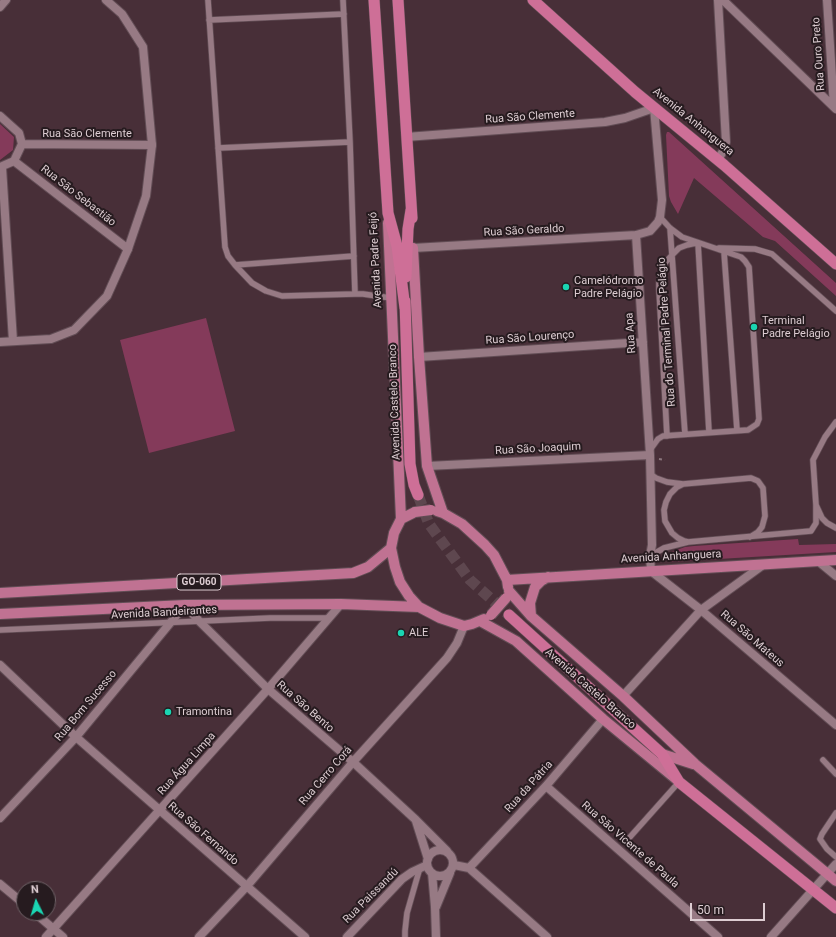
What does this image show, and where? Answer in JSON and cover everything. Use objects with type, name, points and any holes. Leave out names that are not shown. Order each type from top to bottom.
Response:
[{"type":"highway","name":"Avenida Padre Feijó","points":[[374,0],[388,213]]},
{"type":"highway","points":[[398,0],[413,248]]},
{"type":"highway","name":"Avenida Anhanguera","points":[[533,0],[654,108],[718,160],[836,264]]},
{"type":"highway","name":"Avenida Castelo Branco","points":[[411,210],[408,229],[405,308],[410,464],[414,485],[418,495]]},
{"type":"highway","name":"Avenida Castelo Branco","points":[[388,213],[397,246],[405,308]]},
{"type":"highway","name":"Avenida Castelo Branco","points":[[509,615],[662,754],[679,782],[836,908]]},
{"type":"main road","name":"Avenida Padre Feijó","points":[[388,213],[401,520]]},
{"type":"main road","points":[[413,248],[427,466],[444,513]]},
{"type":"main road","points":[[419,607],[409,596],[400,582],[391,548],[394,533],[401,520],[415,512],[430,510],[444,513],[462,524],[494,555],[507,580],[507,595],[492,615],[464,626]]},
{"type":"main road","name":"GO-060","points":[[0,593],[353,573],[368,567],[391,548]]},
{"type":"main road","name":"Avenida Anhanguera","points":[[507,580],[836,560]]},
{"type":"main road","points":[[531,616],[530,603],[535,587],[549,577]]},
{"type":"main road","name":"Avenida Castelo Branco","points":[[507,595],[623,696],[695,764],[836,881]]},
{"type":"main road","name":"GO-060","points":[[0,614],[185,605],[341,604],[419,607],[440,618],[464,626]]},
{"type":"main road","name":"Avenida Castelo Branco","points":[[480,621],[516,641],[603,719],[679,782]]},
{"type":"main road","name":"Avenida Castelo Branco","points":[[662,754],[695,764]]},
{"type":"street","points":[[0,6],[6,0]]},
{"type":"street","points":[[0,342],[51,339],[74,330],[107,296],[128,249],[146,196],[152,145],[143,47],[122,14],[106,0]]},
{"type":"street","points":[[718,0],[726,142],[718,160]]},
{"type":"street","points":[[723,0],[835,108]]},
{"type":"street","name":"Rua Ouro Preto","points":[[827,0],[835,108]]},
{"type":"street","points":[[636,235],[650,230],[658,222],[660,217],[662,200],[654,108]]},
{"type":"street","name":"Rua São Clemente","points":[[406,137],[605,122],[625,118],[654,108]]},
{"type":"street","points":[[0,116],[19,133],[22,144],[14,161],[1,167],[3,238],[13,341]]},
{"type":"street","name":"Rua São Clemente","points":[[22,144],[152,145]]},
{"type":"street","name":"Rua São Sebastião","points":[[14,161],[128,249]]},
{"type":"street","name":"Rua São Geraldo","points":[[413,248],[636,235]]},
{"type":"street","name":"Rua Apa","points":[[636,235],[650,452],[652,544],[650,556],[651,571]]},
{"type":"street","name":"Rua São Lourenço","points":[[419,357],[643,342]]},
{"type":"street","name":"Rua São Joaquim","points":[[427,466],[650,452]]},
{"type":"street","points":[[819,562],[836,576]]},
{"type":"street","points":[[623,696],[701,610],[763,565]]},
{"type":"street","name":"Rua São Mateus","points":[[651,571],[701,610],[836,725]]},
{"type":"street","name":"Rua Água Limpa","points":[[46,937],[160,812],[341,604]]},
{"type":"street","name":"Rua São Bento","points":[[185,605],[268,689],[353,762],[447,851]]},
{"type":"street","name":"Rua Bom Sucesso","points":[[0,818],[76,737],[185,605]]},
{"type":"street","name":"Rua Cerro Corá","points":[[199,937],[247,886],[353,762],[447,658],[457,642],[464,626]]},
{"type":"street","name":"Rua São Fernando","points":[[0,665],[76,737],[160,812],[305,937]]},
{"type":"street","name":"Rua da Pátria","points":[[469,868],[546,786],[603,719]]},
{"type":"street","name":"Rua São Vicente de Paula","points":[[546,786],[718,937]]},
{"type":"street","name":"Rua São Bento","points":[[416,820],[429,867]]},
{"type":"street","points":[[435,907],[454,865],[454,859],[447,851],[439,850],[432,852],[429,867],[435,907],[436,937]]},
{"type":"street","points":[[771,937],[836,864]]},
{"type":"street","points":[[454,865],[469,868],[547,937]]},
{"type":"street","points":[[429,867],[438,876],[444,876],[450,873]]},
{"type":"street","name":"Rua Paissandú","points":[[347,937],[402,879],[429,867]]},
{"type":"street","points":[[0,884],[16,897]]},
{"type":"street","points":[[44,921],[63,937]]},
{"type":"lane","points":[[208,0],[224,247],[228,256],[252,284],[266,291],[282,296],[363,294],[391,298]]},
{"type":"lane","points":[[343,0],[350,142],[355,294]]},
{"type":"lane","points":[[210,20],[344,14]]},
{"type":"lane","points":[[218,148],[350,142]]},
{"type":"lane","points":[[650,452],[658,439],[667,436],[748,430],[757,424],[759,419],[750,272],[745,261],[740,257],[682,237],[670,228],[660,217]]},
{"type":"lane","name":"Rua do Terminal Padre Pelágio","points":[[670,228],[685,434]]},
{"type":"lane","points":[[667,436],[659,282],[665,263],[679,248],[698,243]]},
{"type":"lane","points":[[698,243],[709,432]]},
{"type":"lane","points":[[713,248],[755,249],[772,254],[836,311]]},
{"type":"lane","points":[[724,252],[737,430]]},
{"type":"lane","points":[[235,265],[354,256]]},
{"type":"lane","points":[[650,556],[664,548],[688,542],[811,531],[816,523],[813,460],[825,437],[836,422]]},
{"type":"lane","points":[[650,474],[667,482],[683,484],[751,478],[758,481],[763,488],[765,516],[762,527],[758,532],[750,537]]},
{"type":"lane","points":[[683,484],[670,494],[664,510],[666,521],[672,533],[678,538],[688,542]]},
{"type":"lane","points":[[816,505],[822,518],[836,528]]},
{"type":"lane","name":"Avenida Bandeirantes","points":[[0,630],[270,618],[328,618]]},
{"type":"lane","points":[[823,760],[836,774]]},
{"type":"lane","points":[[630,837],[679,782]]},
{"type":"lane","points":[[836,813],[820,839],[836,858]]},
{"type":"lane","points":[[405,937],[407,913],[415,872]]},
{"type":"shaded area","points":[[0,124],[14,137],[13,150],[0,160]]},
{"type":"shaded area","points":[[667,132],[669,132],[836,283],[836,296],[775,241],[763,237],[694,178],[678,214],[669,196]]},
{"type":"shaded area","points":[[206,318],[235,431],[149,453],[120,340]]},
{"type":"shaded area","points":[[798,539],[799,545],[836,544],[836,552],[668,562],[666,554],[685,547]]},
{"type":"tunnel","points":[[418,495],[429,524],[470,580],[509,615]]},
{"type":"place","name":"Camelódromo Padre Pelágio","points":[[566,287]]},
{"type":"place","name":"Terminal Padre Pelágio","points":[[754,327]]},
{"type":"place","name":"ALE","points":[[401,633]]},
{"type":"place","name":"Tramontina","points":[[168,712]]}]
